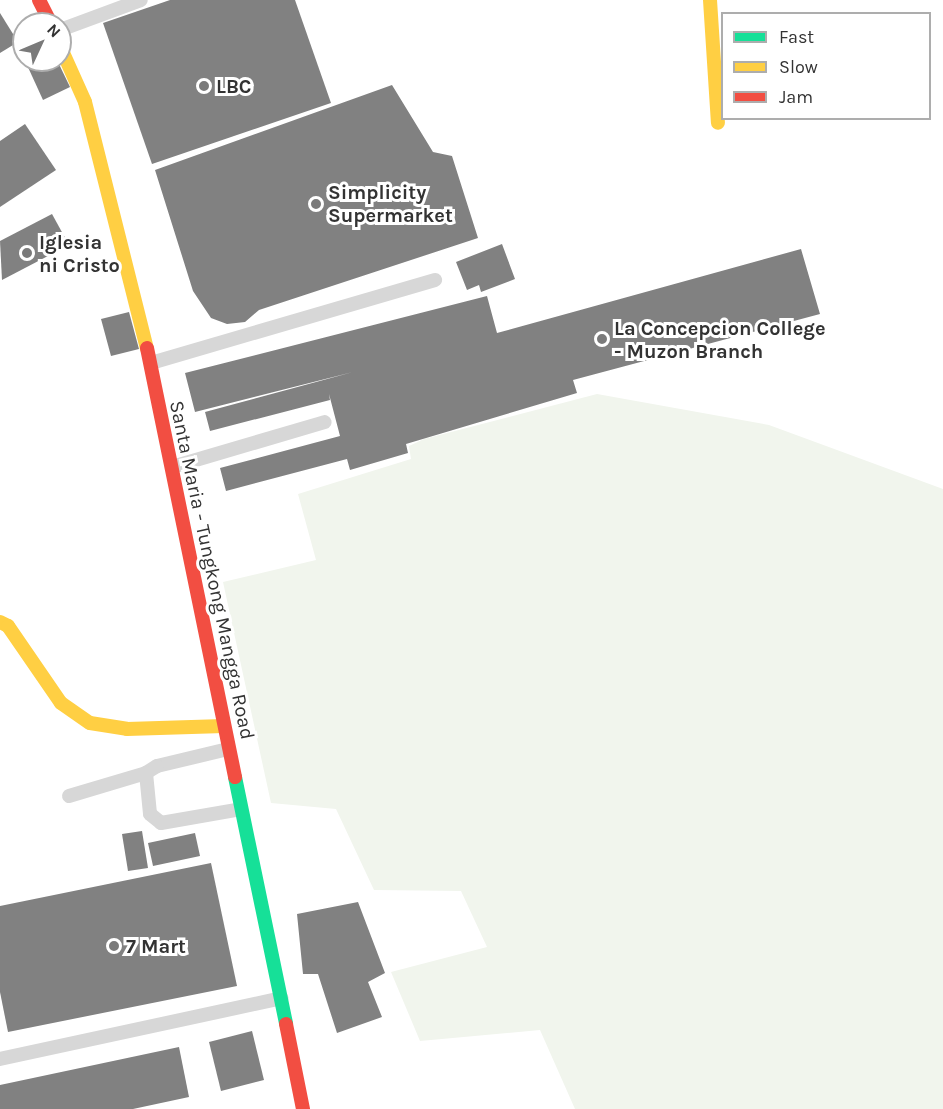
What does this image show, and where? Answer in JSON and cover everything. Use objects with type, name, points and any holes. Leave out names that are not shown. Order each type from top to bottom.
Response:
[{"type":"main road","points":[[710,0],[718,123]]},
{"type":"main road","name":"Santa Maria - Tungkong Mangga Road","points":[[72,72],[85,102],[151,363],[170,467],[303,1109]]},
{"type":"main road","points":[[0,622],[8,626],[61,703],[90,723],[127,729],[224,726]]},
{"type":"lane","points":[[72,26],[141,0]]},
{"type":"lane","points":[[151,363],[435,280]]},
{"type":"lane","points":[[170,467],[325,422]]},
{"type":"lane","points":[[69,796],[146,773],[157,766],[228,749]]},
{"type":"lane","points":[[146,773],[150,814],[161,823],[241,809]]},
{"type":"lane","points":[[0,1059],[280,998]]},
{"type":"shaded area","points":[[597,394],[769,425],[943,489],[943,1109],[575,1109],[540,1030],[420,1041],[391,972],[487,947],[461,891],[374,890],[336,809],[271,803],[223,582],[316,560],[298,494],[411,459],[409,446],[424,439]]},
{"type":"building","points":[[170,0],[295,0],[331,103],[152,164],[103,23]]},
{"type":"building","points":[[0,13],[12,32],[12,46],[0,53]]},
{"type":"building","points":[[30,72],[63,72],[70,87],[43,100]]},
{"type":"building","name":"Simplicity Supermarket","points":[[392,85],[433,152],[452,156],[478,238],[259,310],[245,322],[227,324],[211,318],[193,291],[155,170]]},
{"type":"building","points":[[25,124],[56,170],[0,207],[0,141]]},
{"type":"building","name":"Iglesia ni Cristo","points":[[52,214],[69,245],[2,280],[0,241]]},
{"type":"building","points":[[502,244],[515,279],[481,292],[479,285],[467,290],[456,262]]},
{"type":"building","name":"La Concepcion College - Muzon Branch","points":[[801,249],[820,314],[573,380],[577,393],[406,444],[408,453],[350,470],[347,459],[226,491],[220,468],[340,436],[329,394],[330,400],[210,431],[205,412],[353,372],[195,412],[185,373],[487,296],[497,333]]},
{"type":"building","points":[[129,312],[139,349],[111,356],[101,319]]},
{"type":"building","points":[[142,831],[148,868],[128,871],[122,834]]},
{"type":"building","points":[[195,833],[200,856],[153,866],[148,843]]},
{"type":"building","name":"7 Mart","points":[[211,863],[237,986],[8,1032],[0,992],[0,906]]},
{"type":"building","points":[[358,902],[385,973],[368,982],[382,1017],[337,1033],[318,974],[303,974],[297,914]]},
{"type":"building","points":[[252,1031],[264,1080],[221,1091],[209,1042]]},
{"type":"building","points":[[179,1047],[189,1097],[133,1109],[0,1109],[0,1085]]},
{"type":"traffic: fast","points":[[235,777],[286,1024]]},
{"type":"traffic: slow","points":[[710,0],[718,123]]},
{"type":"traffic: slow","points":[[72,72],[85,102],[147,348]]},
{"type":"traffic: slow","points":[[0,622],[8,626],[61,703],[90,723],[127,729],[224,726]]},
{"type":"traffic: jam","points":[[39,0],[45,12]]},
{"type":"traffic: jam","points":[[147,348],[235,777]]},
{"type":"traffic: jam","points":[[286,1024],[303,1109]]},
{"type":"place","name":"LBC","points":[[204,86]]},
{"type":"place","name":"Simplicity Supermarket","points":[[316,204]]},
{"type":"place","name":"Iglesia ni Cristo","points":[[27,253]]},
{"type":"place","name":"La Concepcion College - Muzon Branch","points":[[602,339]]},
{"type":"place","name":"7 Mart","points":[[114,946]]}]
